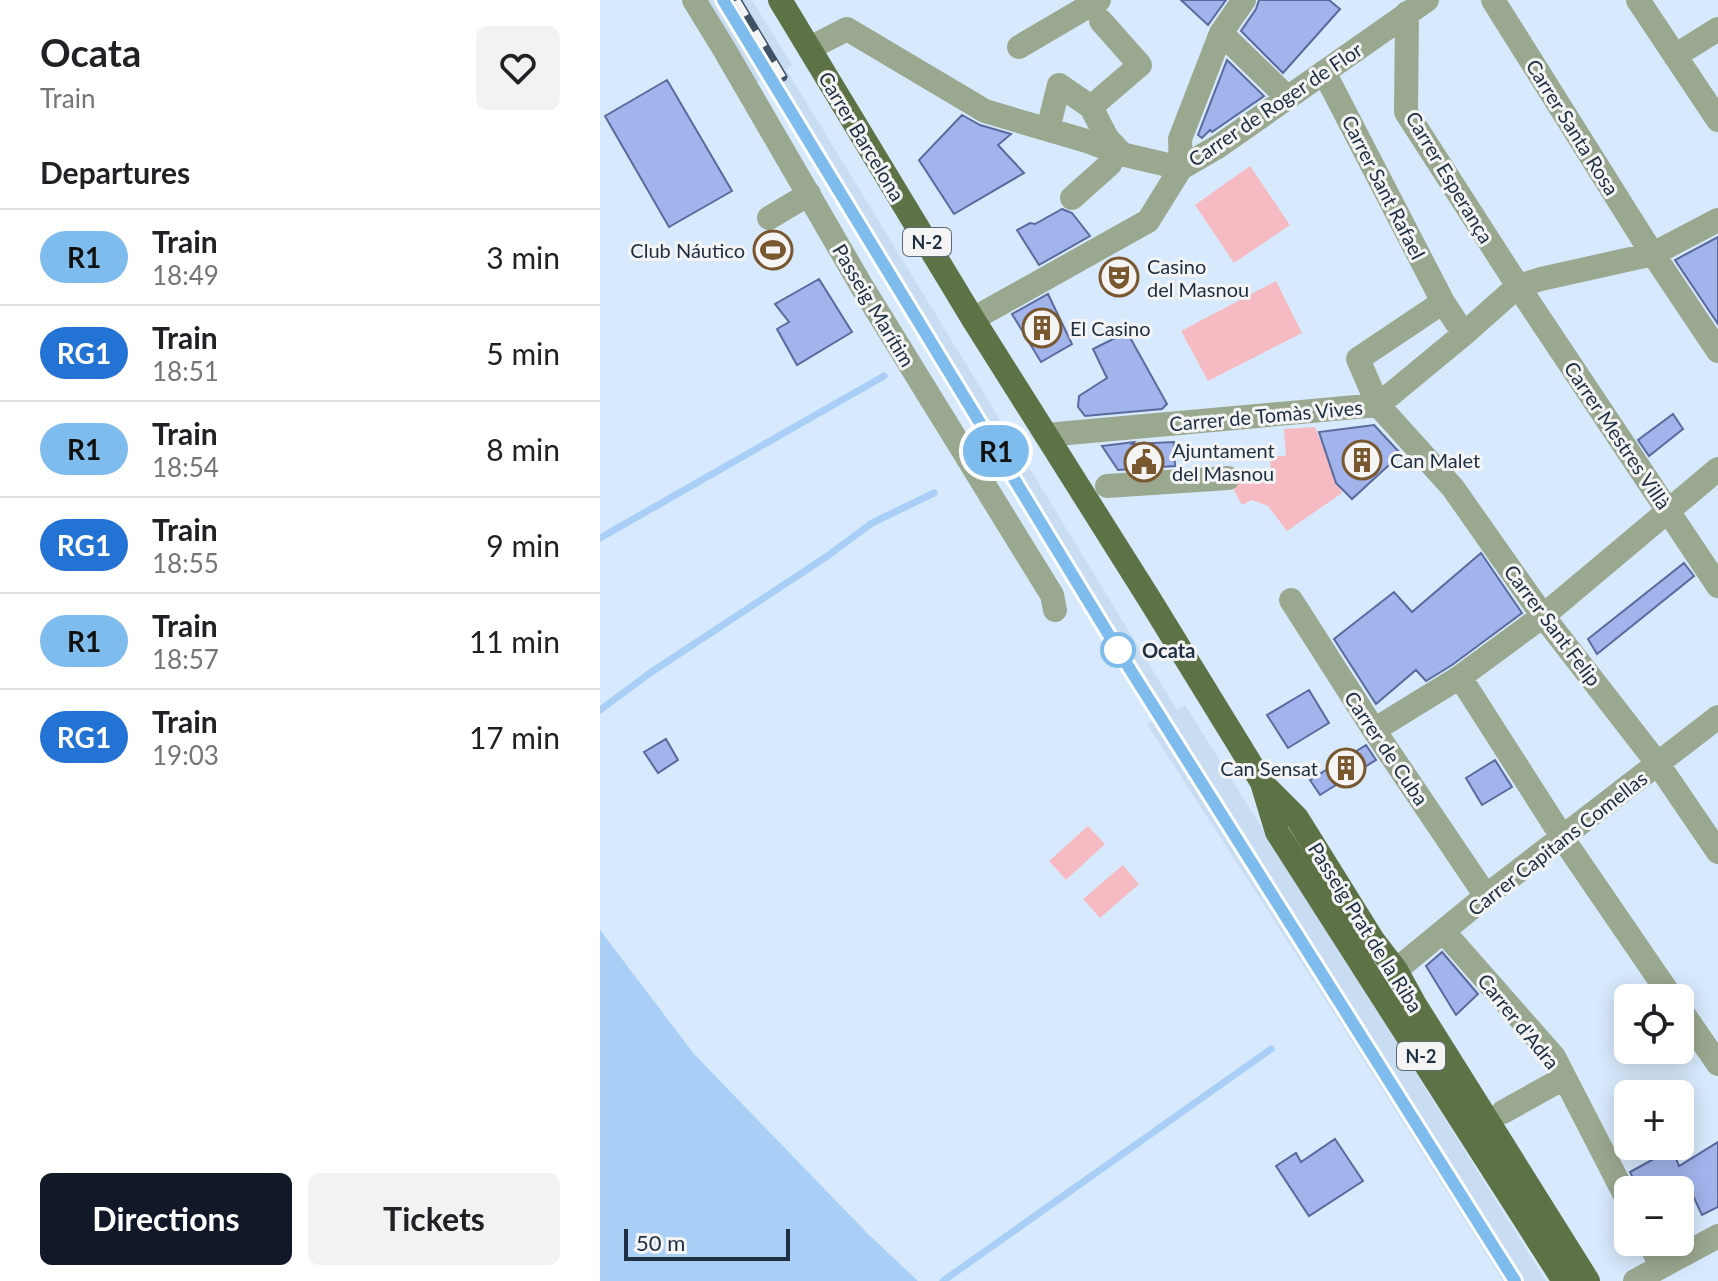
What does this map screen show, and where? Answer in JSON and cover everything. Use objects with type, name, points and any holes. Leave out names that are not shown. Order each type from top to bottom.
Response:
[{"type":"main road","name":"Carrer Barcelona","points":[[780,0],[1046,435]]},
{"type":"main road","name":"N-2","points":[[1046,435],[1263,784],[1277,832],[1564,1281]]},
{"type":"main road","name":"Passeig Prat de la Riba","points":[[1263,784],[1297,818],[1373,940],[1396,970],[1588,1281]]},
{"type":"main road","name":"N-2","points":[[1277,832],[1313,870],[1368,957],[1378,968],[1396,970]]},
{"type":"street","name":"Passeig Marítim","points":[[694,0],[861,285],[1052,595],[1055,610]]},
{"type":"street","points":[[810,48],[847,29],[985,111],[1090,142],[1116,159],[1181,168],[1180,139],[1221,33],[1244,0]]},
{"type":"street","name":"Carrer Santa Rosa","points":[[1493,0],[1718,351]]},
{"type":"street","points":[[1638,0],[1718,120]]},
{"type":"street","name":"Carrer de Roger de Flor","points":[[973,319],[1148,221],[1181,168],[1219,146],[1324,72],[1408,4]]},
{"type":"street","name":"Carrer Esperança","points":[[1408,4],[1406,112],[1518,286]]},
{"type":"street","points":[[1019,47],[1095,7],[1140,65],[1091,107]]},
{"type":"street","points":[[1675,56],[1718,29]]},
{"type":"street","points":[[1221,33],[1288,98]]},
{"type":"street","name":"Carrer Sant Rafael","points":[[1324,72],[1450,312],[1358,359],[1378,405]]},
{"type":"street","points":[[1048,129],[1059,85],[1091,107],[1116,159]]},
{"type":"street","points":[[1072,198],[1116,159]]},
{"type":"street","points":[[769,218],[809,194]]},
{"type":"street","name":"Carrer de Tomàs Vives","points":[[1046,435],[1378,405],[1518,286],[1653,254],[1718,220]]},
{"type":"street","name":"Carrer Mestres Villà","points":[[1518,286],[1718,586]]},
{"type":"street","name":"Carrer Sant Felip","points":[[1378,405],[1658,764],[1718,852]]},
{"type":"street","points":[[1374,730],[1460,677],[1543,616],[1718,469]]},
{"type":"street","points":[[1107,486],[1228,478]]},
{"type":"street","name":"Carrer de Cuba","points":[[1291,600],[1486,896]]},
{"type":"street","points":[[1460,677],[1562,838],[1662,984]]},
{"type":"street","name":"Carrer Capitans Comellas","points":[[1396,970],[1486,896],[1718,717]]},
{"type":"street","name":"Carrer d'Adra","points":[[1444,932],[1554,1057],[1615,1176]]},
{"type":"street","points":[[1694,1029],[1718,1064]]},
{"type":"street","points":[[1503,1112],[1564,1078]]},
{"type":"street","points":[[1635,1281],[1718,1236]]},
{"type":"street","points":[[1656,1256],[1661,1266]]},
{"type":"shaded area","points":[[708,0],[752,0],[792,65],[786,69],[1177,710],[1185,705],[1546,1281],[1503,1281],[1147,724],[1153,720],[954,398],[764,79],[756,83]]},
{"type":"shaded area","points":[[1250,166],[1290,225],[1234,263],[1195,205]]},
{"type":"shaded area","points":[[1276,281],[1302,333],[1208,381],[1181,331]]},
{"type":"shaded area","points":[[1315,427],[1342,493],[1287,531],[1268,506],[1252,500],[1242,505],[1225,474],[1271,475],[1270,456],[1286,456],[1284,429]]},
{"type":"shaded area","points":[[1088,826],[1105,844],[1066,880],[1049,861]]},
{"type":"shaded area","points":[[1123,865],[1139,884],[1100,918],[1083,899]]},
{"type":"water","points":[[600,930],[694,1054],[867,1233],[918,1281],[600,1281]]},
{"type":"building","points":[[1181,0],[1226,0],[1208,25]]},
{"type":"building","points":[[1259,0],[1329,0],[1340,9],[1283,73],[1241,31]]},
{"type":"building","points":[[1227,60],[1264,96],[1202,138],[1198,135]]},
{"type":"building","points":[[667,80],[732,191],[669,227],[605,116]]},
{"type":"building","points":[[962,115],[980,125],[1011,134],[998,145],[1024,173],[954,214],[919,160]]},
{"type":"building","points":[[1062,209],[1072,213],[1090,236],[1039,265],[1017,230]]},
{"type":"building","points":[[1718,237],[1718,324],[1675,260]]},
{"type":"building","points":[[819,279],[852,332],[797,365],[777,329],[789,322],[775,304]]},
{"type":"building","name":"El Casino","points":[[1048,294],[1072,344],[1041,362],[1012,314]]},
{"type":"building","points":[[1127,332],[1167,404],[1162,409],[1085,416],[1078,407],[1079,396],[1107,378],[1093,349]]},
{"type":"building","points":[[1673,414],[1683,429],[1649,456],[1638,440]]},
{"type":"building","name":"Can Malet","points":[[1374,425],[1401,454],[1352,499],[1336,483],[1319,432]]},
{"type":"building","name":"Ajuntament del Masnou","points":[[1134,442],[1132,444],[1174,442],[1175,466],[1118,470],[1102,446]]},
{"type":"building","points":[[1481,553],[1522,613],[1426,681],[1416,670],[1376,704],[1334,639],[1394,592],[1412,612]]},
{"type":"building","points":[[1684,563],[1694,576],[1597,654],[1588,639]]},
{"type":"building","points":[[1309,690],[1329,723],[1288,748],[1267,715]]},
{"type":"building","points":[[666,739],[678,760],[658,773],[644,752]]},
{"type":"building","name":"Can Sensat","points":[[1366,745],[1376,760],[1320,795],[1310,780]]},
{"type":"building","points":[[1495,760],[1512,787],[1482,805],[1466,778]]},
{"type":"building","points":[[1442,952],[1478,994],[1456,1015],[1426,966]]},
{"type":"building","points":[[1335,1139],[1363,1181],[1309,1216],[1276,1166],[1296,1153],[1301,1162]]},
{"type":"building","points":[[1718,1142],[1718,1207],[1702,1215],[1694,1198],[1694,1176],[1632,1176],[1630,1172],[1652,1160],[1677,1160],[1679,1166],[1694,1160],[1694,1157]]},
{"type":"waterway","points":[[600,538],[884,376]]},
{"type":"waterway","points":[[600,710],[872,523],[934,493]]},
{"type":"waterway","points":[[943,1281],[1271,1049]]},
{"type":"railway","points":[[723,0],[1118,650],[1515,1281]]},
{"type":"railway","points":[[737,0],[783,77]]},
{"type":"train","name":"R1","points":[[723,0],[1118,650],[1515,1281]]},
{"type":"place","name":"Club Náutico","points":[[773,250]]},
{"type":"place","name":"Casino del Masnou","points":[[1119,277]]},
{"type":"place","name":"El Casino","points":[[1042,328]]},
{"type":"place","name":"Can Malet","points":[[1362,460]]},
{"type":"place","name":"Ajuntament del Masnou","points":[[1144,462]]},
{"type":"place","name":"Ocata","points":[[1118,650]]},
{"type":"place","name":"Can Sensat","points":[[1346,768]]}]
